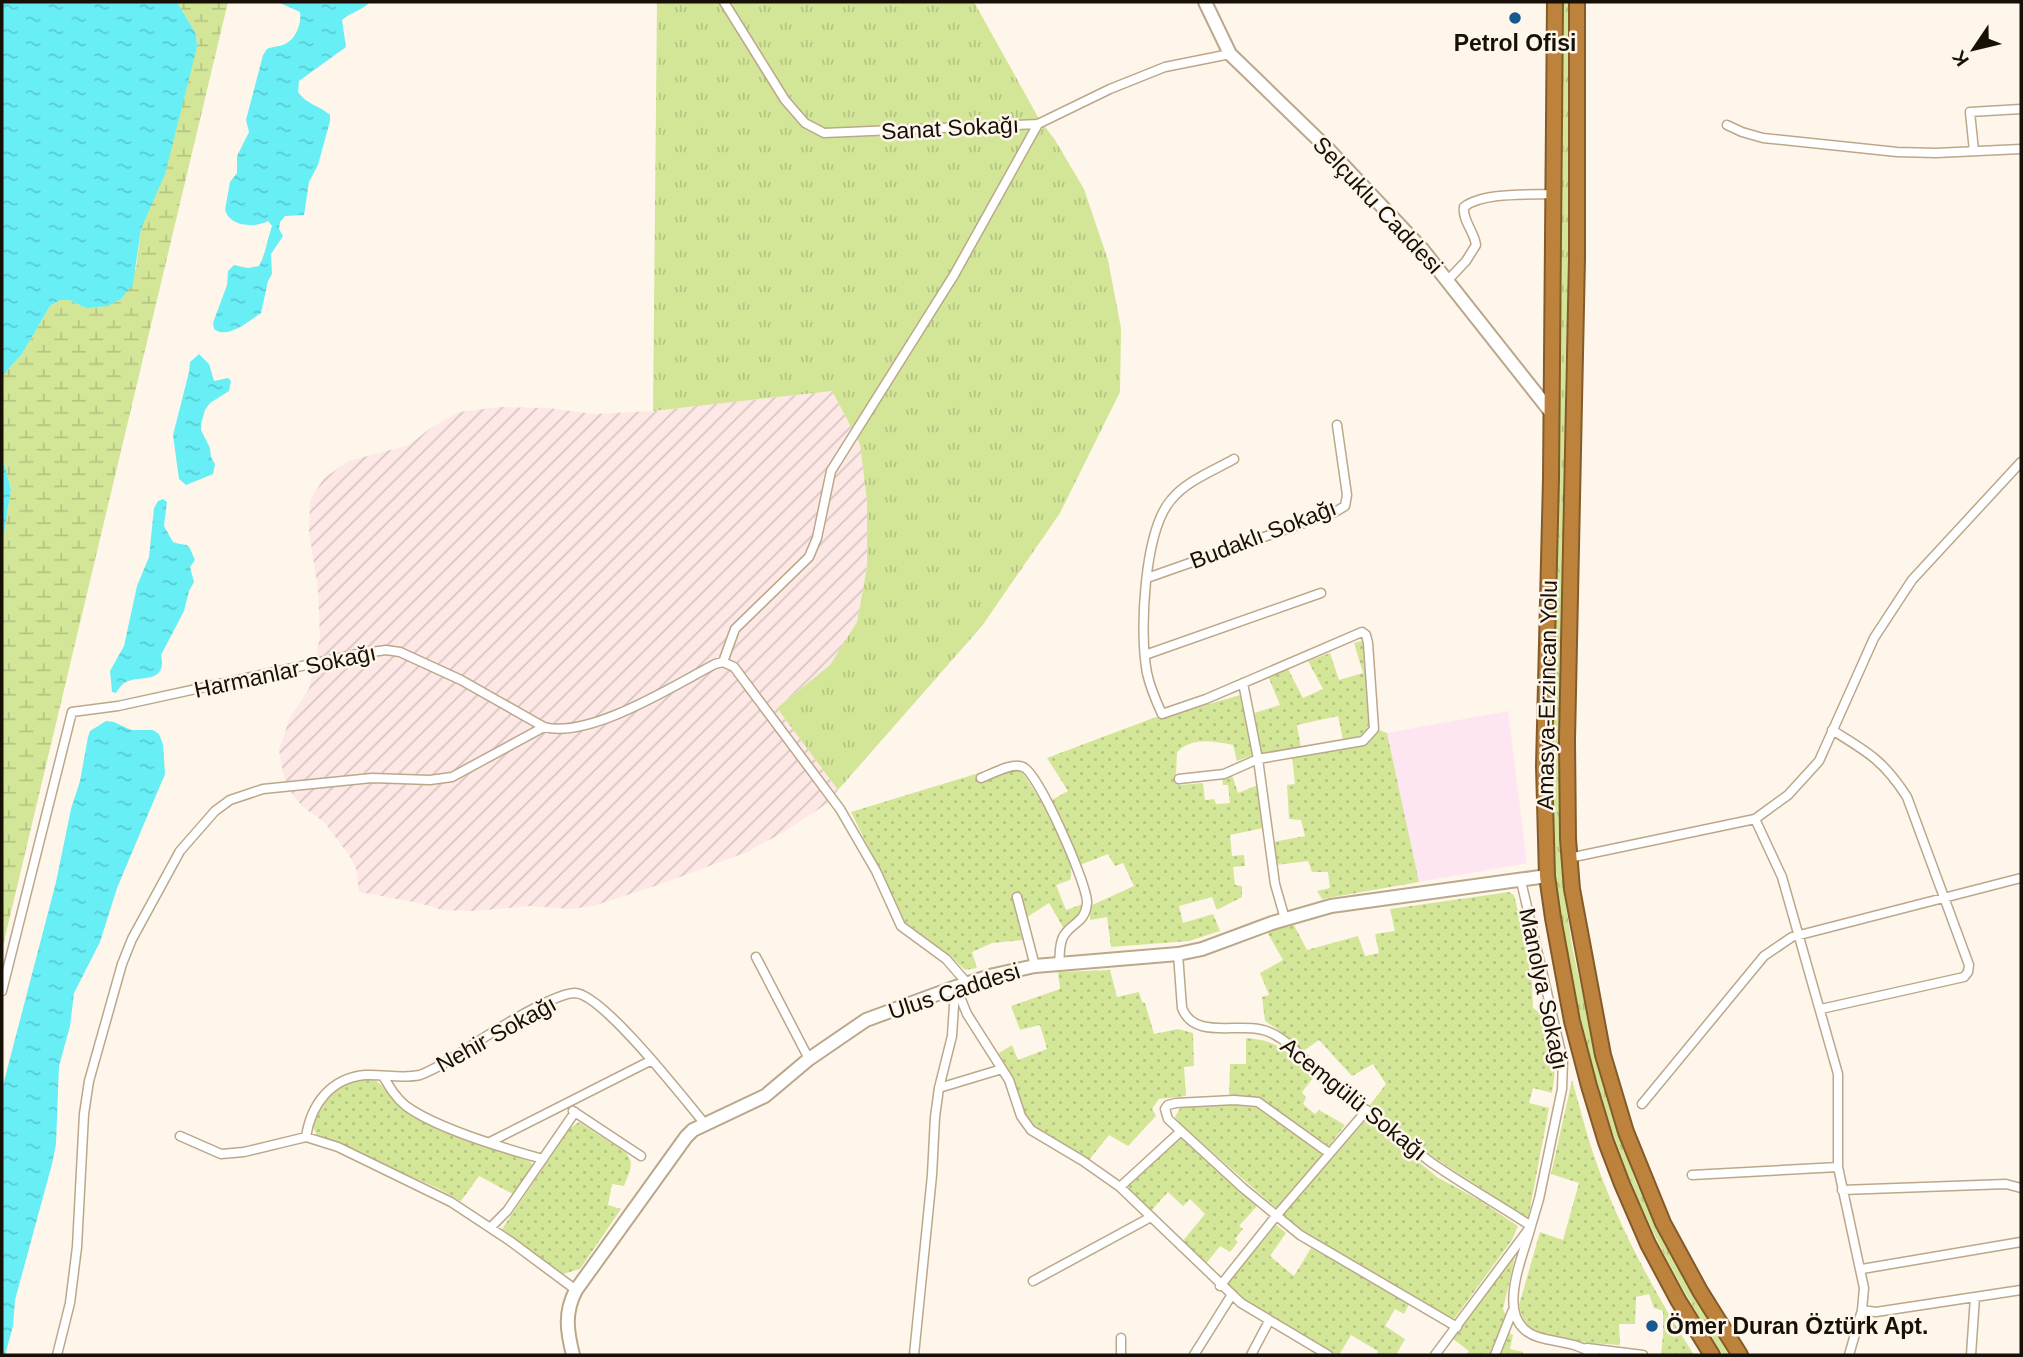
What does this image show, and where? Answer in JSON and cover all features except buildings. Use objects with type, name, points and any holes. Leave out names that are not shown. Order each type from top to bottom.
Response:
[{"type":"highway","name":"Amasya-Erzincan Yolu","points":[[1555,2],[1551,479],[1544,766],[1548,876],[1572,1021],[1606,1142],[1648,1244],[1678,1300],[1713,1355]]},
{"type":"highway","name":"Amasya-Erzincan Yolu","points":[[1577,2],[1577,258],[1567,740],[1569,858],[1576,915],[1595,1019],[1626,1132],[1663,1223],[1700,1291],[1740,1355]]},
{"type":"street","name":"Sanat Sokağı","points":[[724,2],[785,100],[805,123],[824,133],[1038,124],[1110,89],[1166,67],[1230,54]]},
{"type":"street","name":"Selçuklu Caddesi","points":[[1205,2],[1230,54],[1386,209],[1448,280],[1550,411]]},
{"type":"street","points":[[1974,151],[1970,112],[2021,109]]},
{"type":"street","points":[[57,1355],[70,1303],[78,1247],[84,1114],[89,1081],[110,1002],[132,939],[180,851],[215,811],[246,793],[372,778],[430,780],[452,777],[544,727],[557,730],[603,720],[723,662],[735,629],[809,556],[817,538],[831,471],[954,275],[1038,124]]},
{"type":"street","points":[[1727,125],[1763,138],[1878,150],[1936,153],[2021,149]]},
{"type":"street","points":[[1448,280],[1466,261],[1476,245],[1475,236],[1463,213],[1464,207],[1483,199],[1553,194]]},
{"type":"street","name":"Budaklı Sokağı","points":[[1147,578],[1345,506],[1347,495],[1337,425]]},
{"type":"street","points":[[1179,779],[1224,774],[1258,759],[1363,741],[1374,729],[1366,635],[1362,632],[1195,703],[1162,714],[1147,674],[1144,655],[1148,559],[1153,538],[1164,508],[1173,497],[1234,459]]},
{"type":"street","points":[[1569,858],[1755,819],[1788,795],[1819,761],[1874,638],[1912,580],[2021,462]]},
{"type":"street","points":[[1144,655],[1321,593]]},
{"type":"street","name":"Harmanlar Sokağı","points":[[2,991],[72,712],[118,706],[386,650],[400,652],[461,680],[544,727]]},
{"type":"street","points":[[723,662],[734,667],[840,809],[876,871],[901,926],[946,958],[961,985],[967,1014],[1002,1069],[1013,1089],[1021,1116],[1031,1130],[1120,1187],[1231,1296],[1328,1355]]},
{"type":"street","points":[[1243,683],[1258,759],[1275,884],[1285,919]]},
{"type":"street","points":[[1821,1009],[1964,977],[1969,965],[1907,797],[1891,772],[1867,751],[1832,730]]},
{"type":"street","points":[[982,778],[1013,767],[1026,769],[1048,803],[1076,865],[1087,903],[1082,920],[1063,937],[1059,964]]},
{"type":"street","points":[[1755,819],[1782,877],[1838,1074],[1838,1167],[1864,1288],[1862,1310],[1849,1355]]},
{"type":"street","name":"Ulus Caddesi","points":[[573,1355],[566,1326],[567,1314],[576,1290],[678,1147],[694,1130],[765,1096],[809,1059],[866,1020],[961,985],[1035,965],[1178,954],[1202,949],[1285,919],[1351,903],[1548,876]]},
{"type":"street","points":[[1642,1104],[1763,956],[1791,937],[2021,878]]},
{"type":"street","name":"Manolya Sokağı","points":[[1435,1355],[1531,1226],[1562,1088],[1564,1068],[1521,881]]},
{"type":"street","points":[[1017,897],[1035,965]]},
{"type":"street","name":"Acemgülü Sokağı","points":[[1178,954],[1182,1008],[1189,1021],[1199,1026],[1251,1028],[1270,1032],[1289,1045],[1332,1087],[1367,1110],[1431,1162],[1531,1226]]},
{"type":"street","points":[[757,957],[809,1059]]},
{"type":"street","points":[[914,1355],[939,1088],[961,985]]},
{"type":"street","name":"Nehir Sokağı","points":[[306,1137],[312,1113],[333,1086],[353,1077],[412,1077],[429,1071],[521,1016],[562,996],[576,993],[582,994],[599,1007],[652,1060],[705,1124]]},
{"type":"street","points":[[490,1142],[652,1060]]},
{"type":"street","points":[[939,1088],[1002,1069]]},
{"type":"street","points":[[383,1076],[395,1096],[417,1113],[490,1142],[543,1159]]},
{"type":"street","points":[[1329,1153],[1258,1102],[1250,1100],[1168,1105],[1165,1109],[1165,1114],[1181,1131],[1276,1216],[1321,1248],[1457,1327]]},
{"type":"street","points":[[564,1105],[641,1156]]},
{"type":"street","points":[[1220,1286],[1367,1110]]},
{"type":"street","points":[[491,1227],[507,1211],[575,1112]]},
{"type":"street","points":[[1120,1187],[1181,1131]]},
{"type":"street","points":[[180,1136],[221,1154],[244,1152],[306,1137],[338,1147],[429,1189],[491,1227],[576,1290]]},
{"type":"street","points":[[1692,1175],[1838,1167]]},
{"type":"street","points":[[1842,1190],[2006,1184],[2021,1188]]},
{"type":"street","points":[[1032,1281],[1151,1217]]},
{"type":"street","points":[[1495,1355],[1513,1312],[1514,1292],[1531,1226]]},
{"type":"street","points":[[1862,1269],[2021,1242]]},
{"type":"street","points":[[1862,1310],[1876,1312],[2021,1290]]},
{"type":"street","points":[[1194,1355],[1231,1296]]},
{"type":"street","points":[[1971,1355],[1975,1297]]},
{"type":"street","points":[[1513,1312],[1517,1321],[1531,1334],[1580,1347],[1643,1355]]},
{"type":"street","points":[[1251,1355],[1269,1321]]},
{"type":"street","points":[[1121,1338],[1121,1355]]},
{"type":"street","points":[[1580,1347],[1594,1355]]},
{"type":"shaded area","points":[[832,391],[860,444],[867,501],[867,567],[857,622],[830,665],[777,708],[838,790],[828,803],[747,852],[593,906],[570,909],[530,906],[475,911],[442,910],[359,892],[356,868],[349,855],[324,822],[302,806],[293,795],[284,778],[279,750],[290,717],[309,689],[320,637],[318,590],[309,531],[310,500],[324,478],[349,461],[409,445],[459,412],[500,407],[548,408],[594,414],[653,411]]},
{"type":"shaded area","points":[[1508,711],[1527,863],[1419,882],[1387,733]]},
{"type":"green space","points":[[177,2],[228,2],[2,950],[2,547],[11,489],[2,456],[2,376],[22,354],[50,306],[60,300],[69,300],[86,308],[136,269],[141,229],[197,47],[196,34]]},
{"type":"green space","points":[[657,2],[974,2],[1038,117],[1084,189],[1108,260],[1121,328],[1120,392],[1060,513],[982,626],[838,790],[777,708],[830,665],[857,622],[867,567],[867,501],[860,444],[832,391],[653,411]]},
{"type":"green space","points":[[1563,2],[1569,2],[1569,256],[1559,793],[1564,894],[1573,951],[1597,1060],[1635,1180],[1666,1247],[1729,1355],[1723,1355],[1672,1269],[1615,1139],[1600,1094],[1575,997],[1558,899],[1553,772],[1559,490],[1558,359],[1562,274]]},
{"type":"green space","points":[[1364,640],[1370,730],[1360,736],[1343,740],[1338,716],[1297,725],[1301,748],[1262,754],[1254,713],[1280,705],[1268,676],[1288,669],[1303,698],[1323,689],[1308,661],[1330,653],[1339,680],[1363,673],[1354,643]]},
{"type":"green space","points":[[1240,695],[1253,755],[1237,761],[1233,745],[1196,742],[1177,752],[1176,775],[1180,785],[1203,783],[1205,800],[1214,799],[1216,804],[1230,803],[1228,785],[1223,785],[1222,778],[1232,775],[1238,793],[1258,785],[1263,828],[1230,835],[1232,856],[1244,855],[1245,866],[1233,867],[1235,885],[1242,886],[1242,897],[1217,910],[1212,897],[1179,906],[1183,923],[1213,914],[1220,931],[1189,941],[1111,947],[1107,917],[1090,920],[1090,906],[1134,886],[1123,863],[1115,866],[1108,854],[1080,865],[1050,801],[1068,791],[1047,758],[1156,717],[1161,718]]},
{"type":"green space","points":[[1379,730],[1387,733],[1419,882],[1322,899],[1317,891],[1330,888],[1328,872],[1312,872],[1308,861],[1276,865],[1273,842],[1305,836],[1301,820],[1289,819],[1287,785],[1295,784],[1292,756],[1364,743]]},
{"type":"green space","points":[[1015,762],[1052,820],[1068,854],[1070,880],[1056,885],[1066,910],[1083,904],[1078,915],[1064,929],[1049,903],[1018,923],[1023,940],[992,943],[972,952],[977,968],[965,970],[905,922],[851,812]]},
{"type":"green space","points":[[1509,892],[1514,895],[1531,962],[1533,1008],[1548,1025],[1555,1058],[1552,1093],[1533,1088],[1529,1103],[1549,1108],[1528,1219],[1432,1156],[1370,1105],[1386,1084],[1373,1064],[1352,1076],[1319,1040],[1302,1052],[1265,1021],[1262,997],[1269,995],[1260,973],[1283,960],[1267,932],[1294,925],[1307,950],[1358,936],[1365,956],[1379,953],[1375,934],[1395,931],[1390,909]]},
{"type":"green space","points":[[1110,970],[1117,997],[1139,992],[1154,1034],[1178,1029],[1193,1033],[1194,1066],[1184,1067],[1186,1096],[1159,1099],[1152,1109],[1156,1116],[1128,1146],[1109,1135],[1089,1160],[1029,1124],[1014,1081],[999,1053],[1012,1045],[1018,1060],[1047,1049],[1040,1025],[1020,1030],[1011,1006],[1060,989],[1058,972]]},
{"type":"green space","points":[[1246,1038],[1269,1042],[1284,1050],[1313,1078],[1302,1092],[1306,1098],[1303,1104],[1315,1114],[1319,1110],[1345,1125],[1329,1146],[1258,1098],[1229,1096],[1230,1064],[1246,1064]]},
{"type":"green space","points":[[368,1078],[379,1083],[404,1110],[434,1126],[531,1162],[532,1166],[513,1194],[479,1176],[461,1201],[317,1135],[314,1119],[328,1095],[353,1080]]},
{"type":"green space","points":[[1572,1080],[1593,1153],[1613,1206],[1651,1282],[1694,1355],[1661,1355],[1663,1311],[1654,1308],[1649,1294],[1636,1297],[1635,1324],[1619,1324],[1620,1345],[1574,1342],[1551,1337],[1532,1329],[1523,1318],[1519,1305],[1540,1232],[1563,1240],[1579,1183],[1551,1174]]},
{"type":"green space","points":[[1252,1104],[1323,1155],[1276,1208],[1175,1117],[1181,1107]]},
{"type":"green space","points":[[1365,1121],[1377,1127],[1437,1177],[1518,1226],[1512,1240],[1454,1319],[1308,1236],[1281,1215]]},
{"type":"green space","points":[[579,1122],[625,1152],[630,1160],[630,1168],[624,1186],[612,1184],[608,1205],[621,1209],[580,1269],[563,1274],[502,1229],[570,1128]]},
{"type":"green space","points":[[1181,1137],[1257,1206],[1239,1226],[1243,1229],[1230,1252],[1220,1246],[1205,1265],[1182,1242],[1205,1214],[1190,1199],[1183,1206],[1168,1192],[1151,1211],[1126,1189]]},
{"type":"green space","points":[[1274,1223],[1286,1233],[1270,1256],[1294,1276],[1311,1248],[1410,1302],[1404,1314],[1395,1309],[1385,1326],[1405,1339],[1396,1355],[1376,1355],[1378,1351],[1351,1335],[1339,1355],[1336,1355],[1248,1303],[1227,1284]]},
{"type":"green space","points":[[1513,1257],[1503,1309],[1507,1318],[1491,1355],[1466,1355],[1469,1351],[1453,1339]]},
{"type":"green space","points":[[1508,1332],[1513,1335],[1510,1349],[1523,1352],[1523,1355],[1499,1355]]},
{"type":"water","points":[[2,2],[177,2],[196,34],[197,47],[165,174],[141,229],[133,284],[121,299],[108,306],[86,308],[69,300],[60,300],[50,306],[22,354],[2,376]]},
{"type":"water","points":[[278,2],[370,2],[342,20],[346,47],[299,81],[298,92],[330,115],[318,165],[309,182],[304,215],[285,216],[280,222],[279,229],[283,236],[271,254],[272,274],[261,313],[238,328],[219,332],[214,329],[213,323],[227,285],[228,271],[234,265],[248,268],[259,266],[272,226],[268,221],[256,225],[237,223],[225,210],[230,182],[237,173],[237,156],[249,132],[246,120],[263,55],[267,49],[289,42],[299,26],[300,12]]},
{"type":"water","points":[[199,354],[209,364],[214,381],[228,378],[231,381],[229,391],[210,403],[205,410],[201,424],[215,464],[213,474],[186,485],[179,479],[173,435],[190,362]]},
{"type":"water","points":[[2,456],[11,489],[2,547]]},
{"type":"water","points":[[163,499],[167,502],[164,526],[173,542],[189,547],[195,560],[190,567],[194,582],[184,611],[161,655],[160,671],[150,677],[130,680],[116,693],[112,692],[110,671],[124,646],[137,586],[149,557],[154,508],[158,501]]},
{"type":"water","points":[[106,721],[131,730],[153,730],[159,734],[163,744],[165,774],[117,888],[100,942],[74,993],[70,1026],[59,1066],[56,1144],[15,1300],[13,1326],[5,1355],[2,1355],[2,1089],[56,882],[88,737],[90,731]]},
{"type":"place","name":"Petrol Ofisi","points":[[1515,18]]},
{"type":"place","name":"Ömer Duran Öztürk Apt.","points":[[1652,1326]]}]
